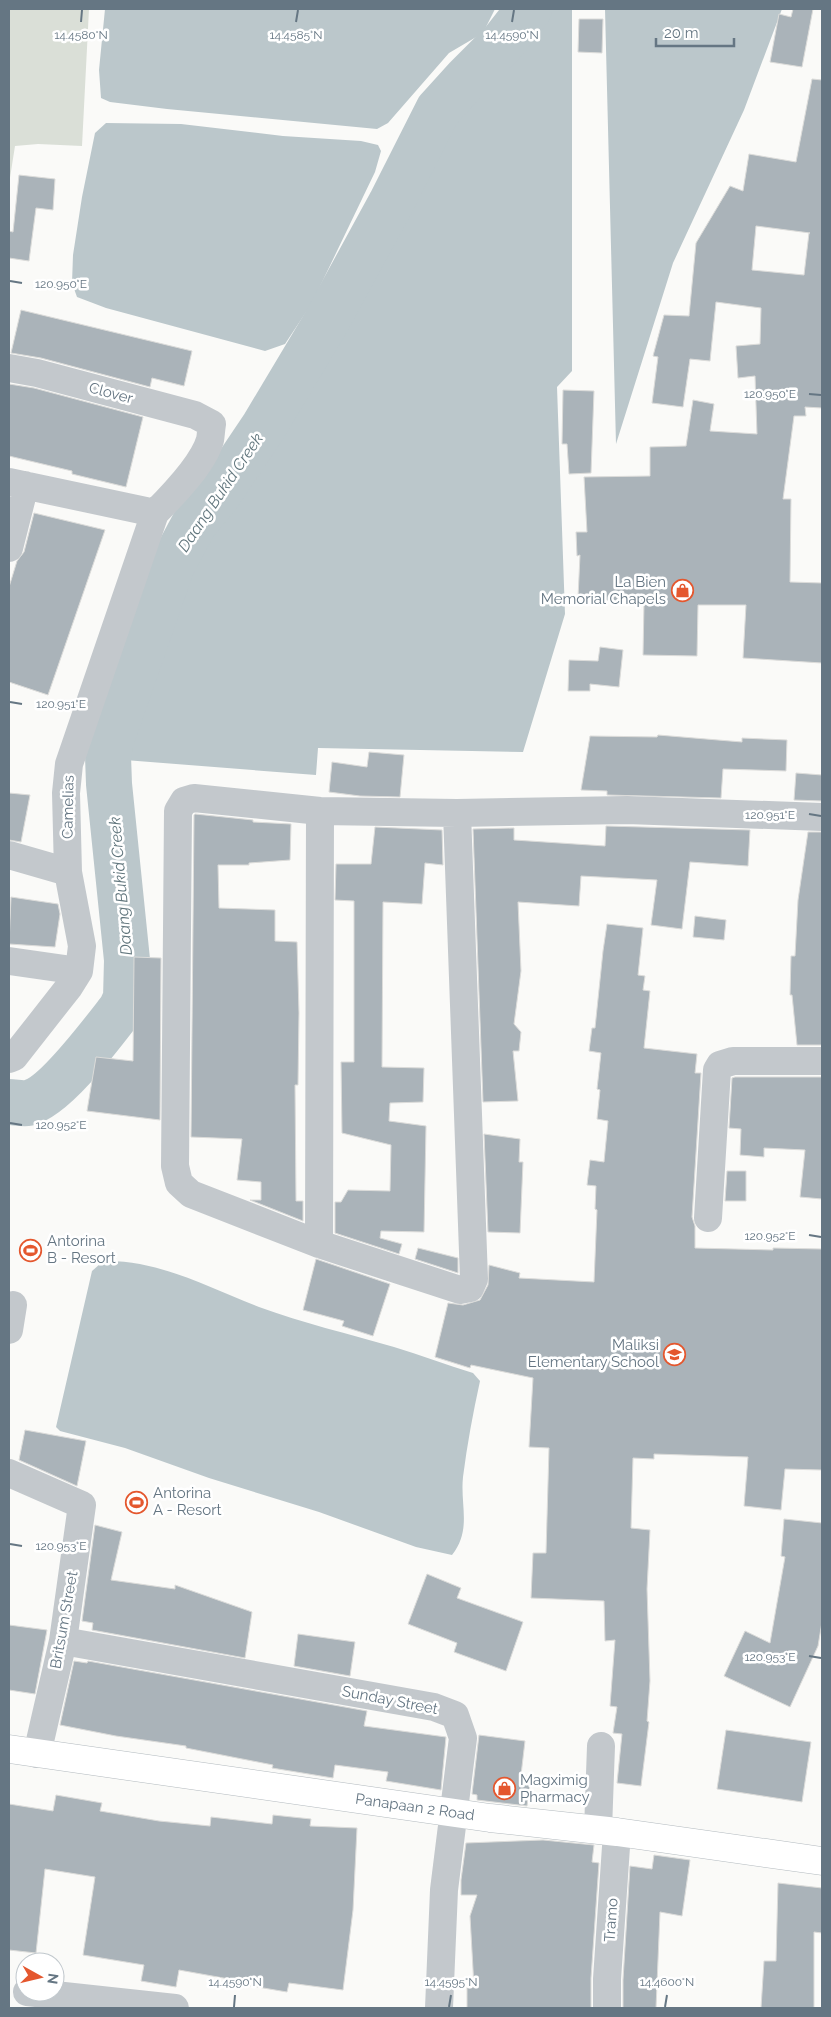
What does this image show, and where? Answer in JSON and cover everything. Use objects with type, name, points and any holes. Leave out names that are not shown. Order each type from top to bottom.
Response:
[{"type":"street","name":"Clover","points":[[9,368],[37,373],[195,415],[212,424],[210,440],[199,461],[168,500],[155,513]]},
{"type":"street","points":[[9,548],[17,484],[155,513]]},
{"type":"street","name":"Camelias","points":[[9,1059],[14,1057],[69,988],[79,971],[82,946],[68,872],[66,793],[69,764],[155,513]]},
{"type":"street","points":[[457,813],[474,1279],[470,1288],[460,1290],[319,1244],[191,1194],[179,1183],[175,1166],[178,811],[184,801],[194,798],[320,812],[457,813],[627,810],[822,817]]},
{"type":"street","points":[[319,1244],[320,812]]},
{"type":"street","points":[[9,855],[68,872]]},
{"type":"street","points":[[9,961],[79,971]]},
{"type":"street","points":[[708,1218],[717,1070],[720,1065],[733,1061],[822,1061]]},
{"type":"street","name":"Britsum Street","points":[[9,1472],[82,1505],[63,1641],[37,1754]]},
{"type":"street","name":"Sunday Street","points":[[63,1641],[434,1707],[455,1715],[463,1738],[444,1890],[439,2008]]},
{"type":"street","name":"Tramo","points":[[601,1746],[607,1831],[607,2008]]},
{"type":"street","name":"Panapaan 2 Road","points":[[9,1749],[490,1818],[607,1831],[822,1861]]},
{"type":"street","points":[[65,1996],[175,2008]]},
{"type":"shaded area","points":[[9,9],[89,9],[82,146],[38,144],[15,146],[9,184]]},
{"type":"shaded area","points":[[105,9],[495,9],[483,33],[449,53],[388,123],[377,129],[110,102],[101,98],[99,70]]},
{"type":"shaded area","points":[[516,9],[572,9],[572,371],[557,387],[565,614],[523,752],[318,748],[316,775],[112,759],[198,528],[302,398]]},
{"type":"shaded area","points":[[605,9],[782,9],[744,110],[673,263],[616,444]]},
{"type":"shaded area","points":[[106,123],[181,124],[283,136],[361,141],[378,145],[381,151],[375,172],[312,303],[285,344],[265,351],[106,308],[77,297],[72,283],[73,255],[82,197],[95,133]]},
{"type":"shaded area","points":[[108,1261],[128,1262],[166,1271],[276,1313],[394,1347],[473,1373],[480,1381],[463,1477],[464,1517],[462,1536],[452,1555],[416,1547],[319,1512],[209,1478],[125,1448],[60,1431],[56,1427],[92,1271],[100,1264]]},
{"type":"building","points":[[793,9],[813,9],[802,67],[770,62],[779,14],[791,17]]},
{"type":"building","points":[[579,19],[603,19],[602,53],[578,52]]},
{"type":"building","points":[[812,79],[822,80],[822,408],[805,407],[806,416],[794,416],[783,499],[791,499],[790,582],[822,583],[822,663],[743,658],[746,605],[698,605],[697,656],[643,655],[644,603],[578,598],[580,555],[577,556],[576,532],[587,532],[584,477],[650,476],[650,447],[686,446],[693,400],[714,404],[710,431],[757,434],[755,376],[738,378],[736,346],[760,344],[761,308],[716,302],[710,361],[690,359],[683,407],[652,403],[658,357],[653,356],[664,315],[689,316],[696,243],[730,186],[743,191],[749,154],[796,162]],"holes":[[[756,226],[810,233],[804,275],[752,270]]]},
{"type":"building","points":[[19,175],[55,179],[53,210],[36,208],[29,261],[9,258],[9,231],[13,232]]},
{"type":"building","points":[[21,310],[192,351],[184,386],[152,378],[150,387],[41,358],[11,353]]},
{"type":"building","points":[[9,384],[34,388],[143,417],[126,487],[72,474],[72,471],[9,456]]},
{"type":"building","points":[[563,390],[594,391],[591,473],[569,474],[567,444],[562,444]]},
{"type":"building","points":[[34,513],[105,530],[48,695],[9,682],[9,587],[17,561],[24,552]]},
{"type":"building","points":[[600,647],[623,650],[619,687],[590,684],[590,691],[568,691],[569,660],[598,661]]},
{"type":"building","points":[[658,735],[742,742],[742,738],[787,740],[786,771],[723,769],[721,798],[607,795],[607,791],[581,790],[590,736],[657,737]]},
{"type":"building","points":[[369,752],[404,755],[400,797],[360,796],[329,792],[332,762],[367,767]]},
{"type":"building","points":[[796,773],[822,775],[822,801],[794,800]]},
{"type":"building","points":[[9,793],[30,795],[21,842],[9,840]]},
{"type":"building","points":[[195,814],[253,820],[253,822],[291,824],[290,860],[249,863],[249,865],[218,865],[219,908],[275,910],[275,941],[297,942],[299,1013],[298,1085],[295,1085],[296,1201],[303,1201],[303,1221],[250,1200],[261,1200],[261,1182],[237,1180],[242,1139],[191,1137]]},
{"type":"building","points":[[606,826],[750,830],[748,866],[690,862],[682,929],[651,925],[657,880],[581,876],[579,906],[518,902],[521,971],[514,1024],[521,1032],[519,1051],[513,1051],[518,1101],[483,1102],[473,829],[514,828],[514,840],[605,846]]},
{"type":"building","points":[[375,827],[442,830],[443,865],[425,863],[422,904],[383,902],[382,1067],[424,1068],[423,1102],[390,1103],[389,1121],[426,1126],[424,1232],[381,1231],[380,1238],[402,1244],[399,1254],[335,1233],[335,1202],[341,1202],[348,1190],[390,1191],[391,1145],[342,1133],[341,1062],[354,1062],[354,901],[335,900],[336,864],[371,864]]},
{"type":"building","points":[[808,832],[822,832],[822,1045],[797,1045],[792,995],[790,995],[791,956],[795,956],[798,900]]},
{"type":"building","points":[[11,897],[58,904],[60,914],[55,947],[9,944]]},
{"type":"building","points":[[695,916],[726,920],[724,940],[693,937]]},
{"type":"building","points":[[607,924],[643,928],[638,975],[645,976],[643,990],[650,991],[644,1048],[697,1054],[695,1073],[701,1073],[692,1217],[695,1226],[695,1248],[822,1249],[822,1470],[785,1469],[781,1510],[744,1506],[748,1457],[654,1454],[654,1459],[633,1458],[631,1528],[650,1530],[647,1589],[650,1681],[647,1721],[649,1722],[641,1786],[617,1783],[622,1734],[613,1733],[617,1707],[610,1706],[615,1640],[605,1641],[604,1601],[531,1598],[533,1553],[546,1553],[549,1448],[529,1447],[533,1378],[471,1365],[470,1368],[435,1357],[448,1303],[463,1305],[480,1300],[488,1285],[489,1265],[520,1273],[519,1278],[594,1282],[596,1186],[587,1185],[590,1160],[604,1162],[608,1121],[597,1119],[600,1090],[597,1089],[601,1053],[589,1051],[592,1028],[595,1028]]},
{"type":"building","points":[[134,957],[161,958],[160,1120],[87,1111],[96,1057],[133,1061]]},
{"type":"building","points":[[822,1077],[822,1199],[800,1197],[805,1150],[764,1148],[764,1157],[740,1155],[741,1129],[729,1128],[732,1078]]},
{"type":"building","points":[[484,1134],[520,1139],[519,1162],[523,1162],[520,1233],[488,1232]]},
{"type":"building","points":[[727,1171],[746,1171],[746,1201],[725,1201]]},
{"type":"building","points":[[418,1248],[458,1258],[458,1273],[415,1259]]},
{"type":"building","points":[[316,1259],[390,1284],[373,1336],[342,1326],[344,1321],[303,1310]]},
{"type":"building","points":[[25,1430],[86,1441],[77,1486],[19,1460]]},
{"type":"building","points":[[784,1519],[822,1523],[822,1622],[818,1646],[790,1707],[724,1676],[745,1631],[770,1643],[785,1557],[781,1556]]},
{"type":"building","points":[[95,1525],[122,1532],[111,1580],[175,1589],[175,1585],[252,1612],[245,1658],[92,1630],[93,1623],[82,1621]]},
{"type":"building","points":[[427,1574],[461,1588],[457,1598],[523,1622],[506,1671],[454,1652],[457,1643],[408,1624]]},
{"type":"building","points":[[9,1625],[47,1630],[35,1694],[9,1690]]},
{"type":"building","points":[[298,1634],[355,1642],[350,1676],[294,1666]]},
{"type":"building","points":[[74,1661],[87,1663],[88,1661],[367,1711],[364,1726],[446,1737],[441,1790],[386,1781],[388,1772],[335,1765],[333,1778],[272,1768],[273,1765],[186,1748],[186,1746],[116,1736],[60,1725]]},
{"type":"building","points":[[726,1730],[811,1742],[802,1802],[717,1789]]},
{"type":"building","points":[[479,1735],[525,1741],[521,1775],[531,1777],[527,1806],[477,1800],[477,1795],[472,1794]]},
{"type":"building","points":[[56,1795],[102,1803],[100,1811],[159,1821],[210,1826],[211,1817],[272,1824],[273,1815],[311,1819],[310,1826],[357,1828],[353,1910],[343,1990],[289,1983],[287,1992],[228,1982],[229,1979],[179,1970],[176,1987],[141,1981],[144,1965],[83,1955],[95,1877],[45,1869],[36,1952],[9,1950],[9,1804],[53,1811]]},
{"type":"building","points":[[543,1840],[594,1845],[592,1862],[599,1863],[591,1978],[591,2008],[467,2008],[467,1987],[474,1987],[470,1916],[477,1895],[461,1895],[466,1843]]},
{"type":"building","points":[[654,1855],[690,1860],[682,1916],[660,1912],[656,2008],[623,2008],[630,1866],[652,1869]]},
{"type":"building","points":[[778,1883],[822,1888],[822,1933],[814,1932],[814,2008],[761,2008],[764,1961],[776,1961]]},
{"type":"waterway","name":"Daang Bukid Creek","points":[[9,1102],[28,1103],[39,1098],[65,1077],[121,1009],[126,998],[127,960],[109,784],[108,756],[111,740],[172,565],[194,524],[217,496],[264,426],[325,324],[391,203],[438,110],[504,41],[529,9]]},
{"type":"place","name":"La Bien Memorial Chapels","points":[[682,591]]},
{"type":"place","name":"Antorina B - Resort","points":[[31,1250]]},
{"type":"place","name":"Maliksi Elementary School","points":[[675,1354]]},
{"type":"place","name":"Antorina A - Resort","points":[[137,1502]]},
{"type":"place","name":"Magximig Pharmacy","points":[[504,1789]]}]
